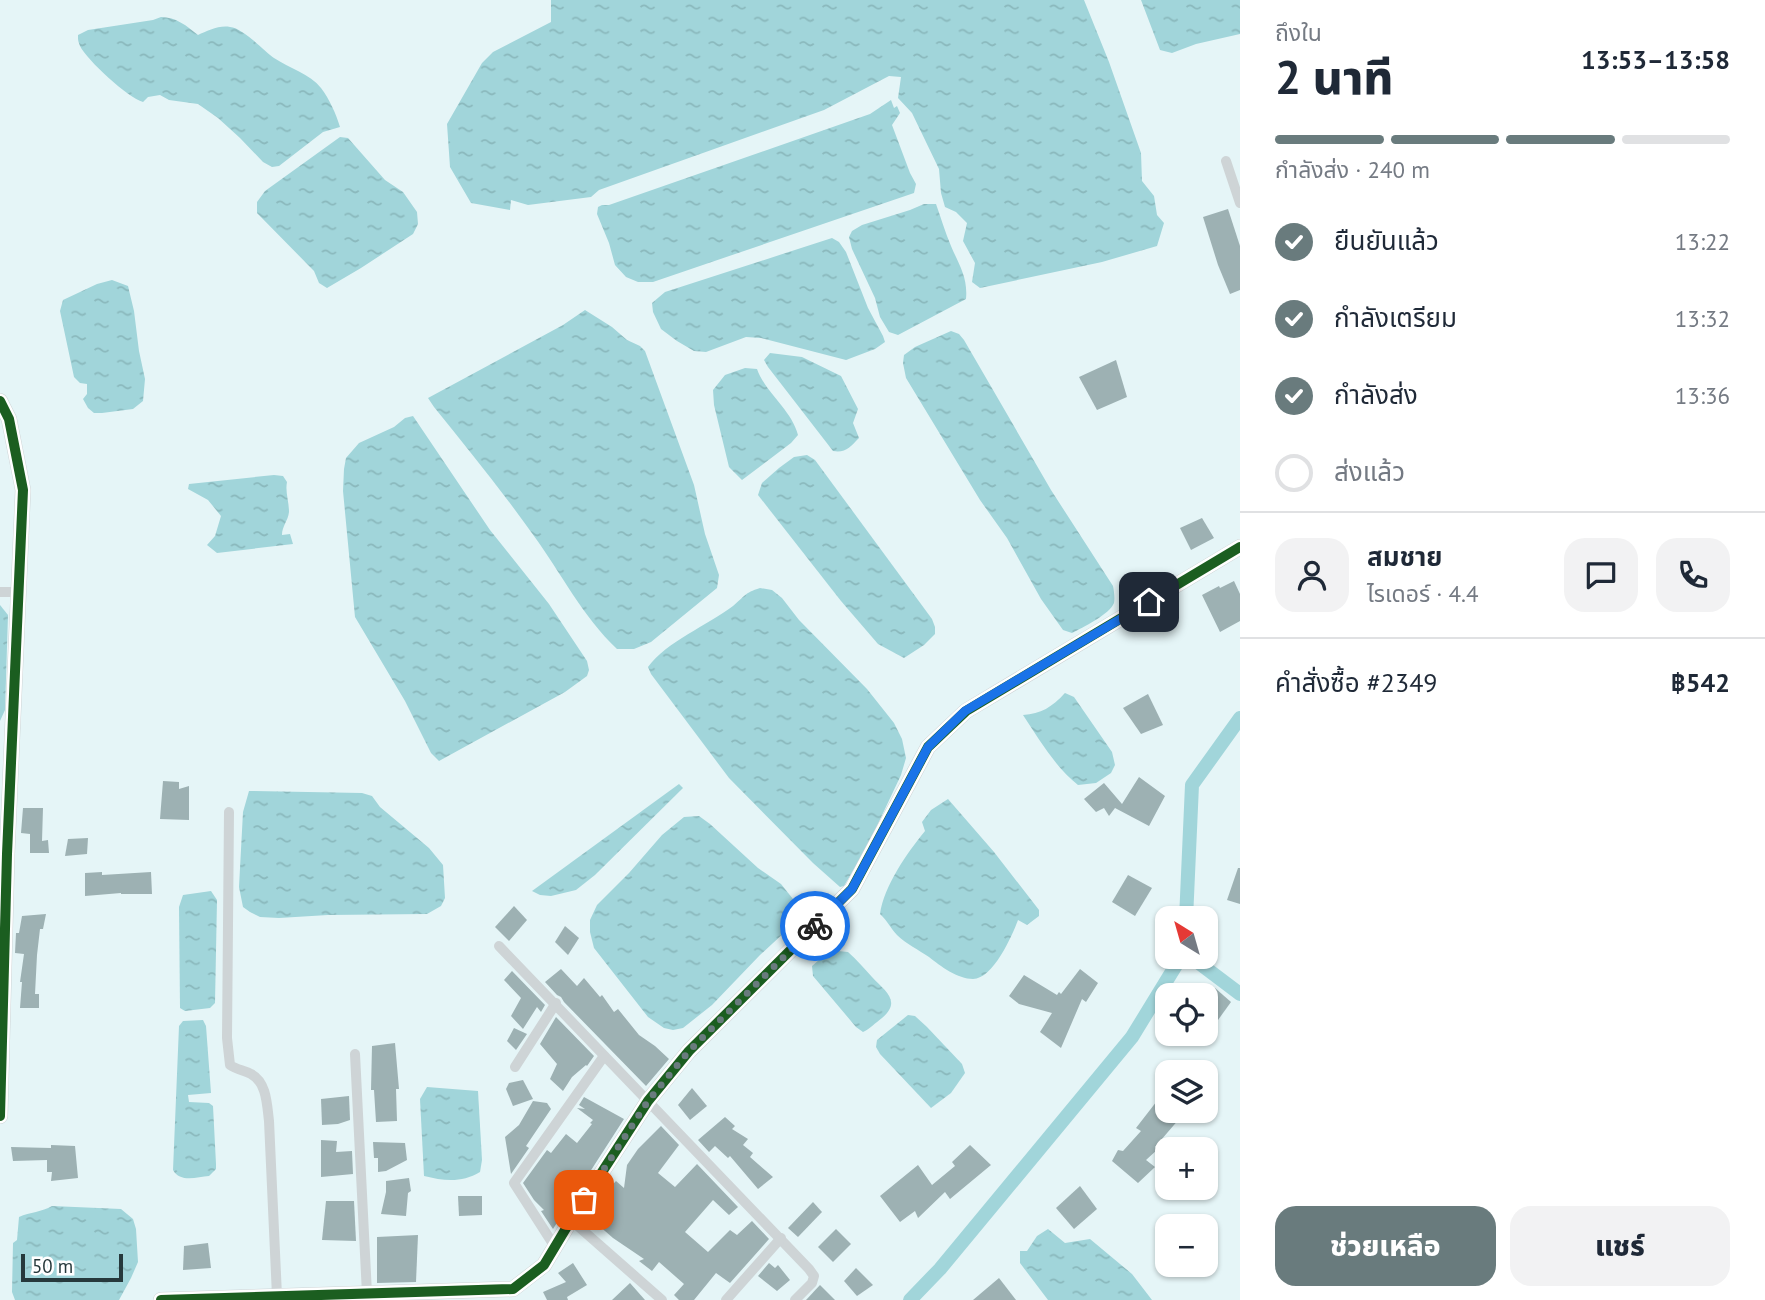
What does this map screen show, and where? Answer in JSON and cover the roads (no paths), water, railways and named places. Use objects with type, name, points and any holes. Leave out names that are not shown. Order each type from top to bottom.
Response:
[{"type":"street","points":[[1226,161],[1240,203]]},
{"type":"street","points":[[0,401],[9,419],[23,489],[7,854],[0,1116]]},
{"type":"street","points":[[161,1300],[367,1294],[515,1295],[544,1265],[648,1101],[689,1051],[852,889],[928,747],[965,711],[1240,547]]},
{"type":"street","points":[[0,592],[19,592]]},
{"type":"street","points":[[229,811],[230,1065],[253,1074],[260,1081],[265,1094],[269,1121],[277,1296]]},
{"type":"street","points":[[499,946],[781,1238],[814,1276],[812,1283],[795,1300]]},
{"type":"street","points":[[515,1067],[556,1003]]},
{"type":"street","points":[[355,1054],[367,1294]]},
{"type":"street","points":[[555,1247],[514,1183],[604,1056]]},
{"type":"street","points":[[571,1220],[662,1300]]},
{"type":"street","points":[[726,1300],[781,1238]]},
{"type":"water","points":[[551,0],[1084,0],[1141,153],[1142,181],[1154,196],[1157,215],[1164,223],[1157,246],[1102,262],[980,288],[972,282],[975,263],[963,241],[967,223],[956,212],[945,207],[939,169],[912,113],[898,98],[901,77],[889,76],[824,110],[599,190],[591,197],[528,205],[511,200],[510,210],[471,203],[450,167],[447,124],[482,63],[493,52],[551,22]]},
{"type":"water","points":[[1141,0],[1240,0],[1240,34],[1196,44],[1172,53],[1160,50]]},
{"type":"water","points":[[161,17],[176,20],[198,35],[222,27],[241,31],[274,58],[316,83],[330,102],[340,127],[323,132],[279,166],[272,167],[263,162],[218,118],[198,104],[169,100],[160,95],[148,97],[143,102],[128,94],[91,60],[78,41],[78,35],[88,30]]},
{"type":"water","points":[[891,100],[900,113],[892,125],[916,184],[914,193],[653,282],[638,282],[626,277],[615,265],[597,214],[598,207],[870,114]]},
{"type":"water","points":[[340,137],[348,138],[385,180],[403,192],[417,212],[418,224],[413,234],[327,288],[319,283],[314,271],[257,213],[257,202],[265,191]]},
{"type":"water","points":[[924,204],[936,204],[960,265],[966,299],[898,335],[889,332],[880,317],[875,298],[849,237],[852,231],[862,225]]},
{"type":"water","points":[[832,238],[839,242],[846,252],[868,308],[883,336],[885,342],[875,349],[846,360],[761,338],[746,337],[706,352],[694,351],[661,329],[652,303],[665,292]]},
{"type":"water","points":[[112,280],[128,286],[145,379],[143,401],[133,409],[94,413],[83,399],[87,394],[87,384],[80,383],[74,377],[60,311],[63,300]]},
{"type":"water","points":[[585,310],[645,351],[694,485],[705,534],[719,575],[717,588],[651,642],[634,649],[617,649],[593,623],[522,519],[428,398],[563,325]]},
{"type":"water","points":[[951,331],[964,340],[1051,490],[1113,586],[1114,603],[1107,612],[1072,633],[1063,630],[1041,599],[1007,538],[980,500],[906,378],[904,355],[915,347]]},
{"type":"water","points":[[770,353],[802,357],[841,376],[858,409],[853,423],[859,438],[850,447],[833,451],[768,367],[764,360]]},
{"type":"water","points":[[745,368],[757,369],[766,386],[790,417],[798,435],[742,480],[729,467],[713,390],[725,375]]},
{"type":"water","points":[[413,416],[490,530],[549,604],[587,661],[589,670],[587,676],[565,692],[439,761],[431,753],[405,701],[355,617],[343,491],[346,458],[359,443]]},
{"type":"water","points":[[807,455],[815,460],[932,619],[935,634],[904,658],[878,644],[758,495],[762,483],[779,468],[794,457]]},
{"type":"water","points":[[283,476],[287,482],[289,512],[282,535],[290,534],[293,544],[217,553],[207,545],[215,536],[221,516],[208,500],[188,489],[189,484]]},
{"type":"water","points":[[760,588],[772,590],[782,598],[799,620],[867,689],[894,723],[902,739],[906,758],[901,775],[868,845],[844,886],[840,887],[813,863],[729,778],[648,667],[676,642],[723,613],[748,593]]},
{"type":"water","points":[[0,605],[8,615],[5,710],[0,721]]},
{"type":"water","points":[[1065,693],[1074,697],[1112,752],[1115,765],[1111,773],[1096,783],[1078,785],[1070,778],[1023,715],[1046,709]]},
{"type":"water","points":[[679,784],[683,788],[595,875],[576,890],[551,896],[532,891]]},
{"type":"water","points":[[249,791],[362,793],[372,796],[380,807],[429,848],[443,865],[445,898],[441,906],[427,914],[279,918],[260,917],[250,912],[243,907],[239,887],[243,812]]},
{"type":"water","points":[[948,799],[1039,910],[1039,916],[1027,925],[1018,920],[994,965],[988,972],[973,979],[950,971],[904,941],[880,914],[891,881],[925,831],[922,822],[931,810]]},
{"type":"water","points":[[699,816],[758,868],[781,884],[801,909],[800,918],[712,1005],[683,1028],[673,1030],[664,1028],[648,1017],[594,948],[590,920],[597,905],[662,835],[684,817]]},
{"type":"water","points":[[211,891],[217,900],[215,1003],[210,1008],[185,1011],[180,1008],[179,907],[183,895]]},
{"type":"water","points":[[848,952],[886,992],[891,1001],[888,1012],[863,1032],[813,976],[812,966],[826,954]]},
{"type":"water","points":[[908,1015],[915,1016],[927,1027],[962,1064],[965,1073],[951,1093],[931,1108],[876,1047],[877,1040]]},
{"type":"water","points":[[203,1020],[206,1026],[211,1093],[188,1095],[189,1102],[209,1103],[213,1106],[216,1169],[209,1176],[184,1178],[173,1170],[179,1026],[183,1021]]},
{"type":"water","points":[[427,1087],[478,1091],[482,1160],[480,1172],[453,1180],[424,1176],[420,1099]]},
{"type":"water","points":[[52,1206],[121,1209],[133,1219],[138,1262],[119,1300],[15,1300],[12,1292],[13,1243],[17,1240],[19,1217]]},
{"type":"water","points":[[1048,1229],[1065,1243],[1090,1239],[1132,1274],[1152,1300],[1048,1300],[1020,1263],[1020,1251],[1027,1251],[1037,1236]]},
{"type":"waterway","points":[[1187,906],[1192,785],[1240,718]]},
{"type":"waterway","points":[[910,1300],[940,1269],[1132,1037],[1173,970]]},
{"type":"waterway","points":[[1208,970],[1240,994]]}]
